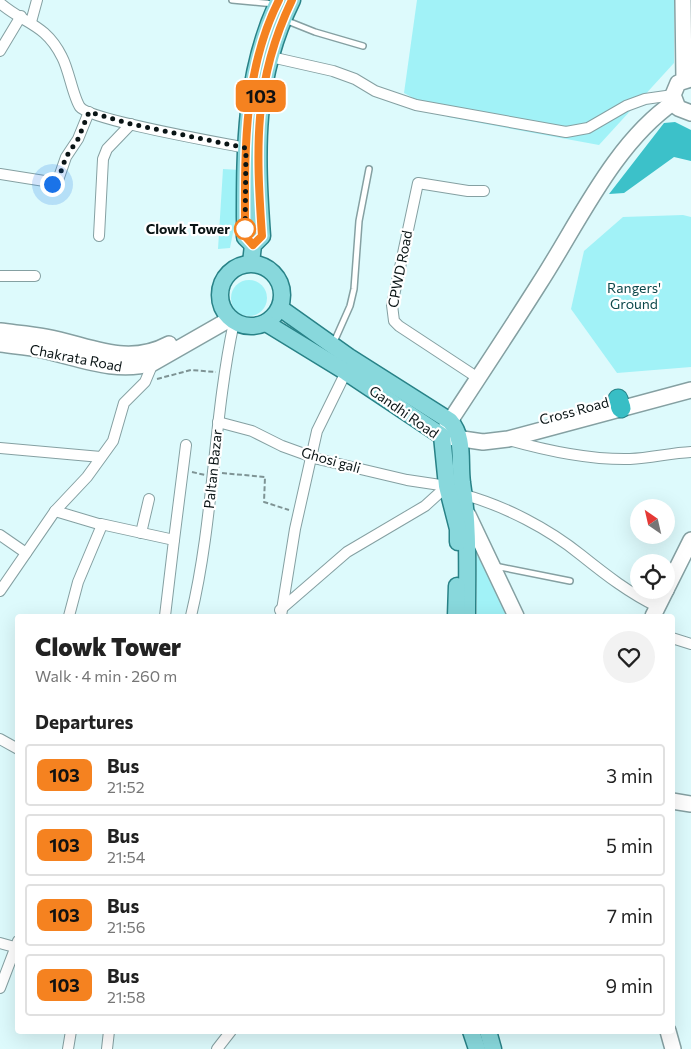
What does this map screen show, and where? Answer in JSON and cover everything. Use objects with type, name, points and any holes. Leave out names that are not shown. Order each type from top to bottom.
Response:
[{"type":"main road","points":[[467,614],[468,514],[452,431],[478,378],[539,285],[613,164],[673,99],[678,83],[688,79],[683,0]]},
{"type":"main road","points":[[251,264],[253,245],[262,236],[257,148],[261,98],[271,57],[284,20],[283,2]]},
{"type":"main road","points":[[253,245],[245,236],[248,101],[258,56],[283,2]]},
{"type":"main road","points":[[673,99],[683,112],[691,114]]},
{"type":"main road","points":[[251,264],[266,268],[277,278],[282,298],[280,308],[266,323],[249,327],[229,318],[220,305],[220,285],[232,269],[251,264]]},
{"type":"main road","name":"Gandhi Road","points":[[280,308],[452,431]]},
{"type":"main road","name":"Chakrata Road","points":[[0,331],[46,337],[124,355],[138,355],[155,351],[229,318]]},
{"type":"main road","name":"Chakrata Road","points":[[0,344],[40,349],[123,368],[153,363],[229,318]]},
{"type":"main road","name":"Gandhi Road","points":[[266,323],[346,372],[452,431]]},
{"type":"main road","name":"Cross Road","points":[[452,431],[483,442],[508,439],[691,380]]},
{"type":"main road","name":"Cross Road","points":[[452,431],[483,432],[506,430],[620,403],[691,390]]},
{"type":"main road","name":"Gandhi Road","points":[[452,431],[447,486],[458,529],[456,614]]},
{"type":"main road","points":[[468,514],[515,614]]},
{"type":"main road","points":[[675,572],[691,540]]},
{"type":"main road","points":[[655,612],[662,599]]},
{"type":"main road","points":[[675,801],[691,804]]},
{"type":"main road","points":[[472,1034],[476,1049]]},
{"type":"main road","points":[[489,1034],[493,1049]]},
{"type":"main road","points":[[669,1034],[673,1049]]},
{"type":"street","points":[[31,22],[37,0]]},
{"type":"street","points":[[0,3],[31,22],[55,45],[68,72],[78,102],[84,110],[131,124],[246,148]]},
{"type":"street","points":[[0,51],[21,16]]},
{"type":"street","points":[[271,57],[333,71],[355,79],[375,91],[416,105],[566,132],[588,128],[626,106],[645,99],[673,99]]},
{"type":"street","points":[[0,174],[57,183],[66,157],[78,139],[89,112]]},
{"type":"street","points":[[99,236],[103,159],[107,149],[131,124]]},
{"type":"street","name":"CPWD Road","points":[[478,378],[399,326],[394,321],[392,305],[418,183],[468,191],[484,191]]},
{"type":"street","points":[[0,276],[35,276]]},
{"type":"street","name":"Paltan Bazar","points":[[191,614],[202,571],[229,318]]},
{"type":"street","points":[[0,591],[55,511],[87,477],[115,438],[124,402],[146,382],[153,363]]},
{"type":"street","points":[[279,614],[298,513],[317,431],[346,372]]},
{"type":"street","name":"Ghosi gali","points":[[218,422],[252,431],[311,456],[407,480],[447,486]]},
{"type":"street","points":[[508,439],[559,452],[599,458],[630,459],[691,452]]},
{"type":"street","points":[[165,614],[186,445]]},
{"type":"street","points":[[0,448],[101,457]]},
{"type":"street","points":[[279,614],[347,552],[425,506],[447,486]]},
{"type":"street","points":[[465,495],[482,500],[546,532],[581,554],[655,612]]},
{"type":"street","points":[[141,533],[148,499]]},
{"type":"street","points":[[55,511],[101,524],[174,540]]},
{"type":"street","points":[[70,614],[78,582],[102,526],[101,524]]},
{"type":"street","points":[[0,535],[26,553]]},
{"type":"street","points":[[675,639],[691,644]]},
{"type":"street","points":[[0,739],[15,747]]},
{"type":"street","points":[[0,943],[15,945]]},
{"type":"street","points":[[0,988],[15,948]]},
{"type":"street","points":[[68,1049],[70,1034]]},
{"type":"street","points":[[107,1049],[109,1034]]},
{"type":"street","points":[[216,1049],[228,1034]]},
{"type":"lane","points":[[232,0],[283,2]]},
{"type":"lane","points":[[284,20],[315,32],[363,46]]},
{"type":"lane","points":[[332,345],[350,306],[354,289],[359,220],[369,169]]},
{"type":"lane","points":[[492,566],[570,581]]},
{"type":"path","points":[[146,382],[191,370],[223,374]]},
{"type":"path","points":[[182,471],[265,477],[264,502],[298,513]]},
{"type":"green space","points":[[417,0],[674,0],[674,63],[599,145],[448,117],[404,93]]},
{"type":"green space","points":[[223,169],[240,170],[240,196],[230,248],[218,249]]},
{"type":"green space","name":"Rangers' Ground","points":[[683,215],[691,217],[691,367],[617,373],[571,309],[584,251],[623,217]]},
{"type":"green space","points":[[249,280],[256,281],[262,285],[266,291],[266,305],[262,311],[256,315],[249,316],[242,315],[236,311],[232,305],[231,298],[232,291],[236,285],[242,281]]},
{"type":"green space","points":[[477,551],[507,614],[477,614]]},
{"type":"shaded area","points":[[675,122],[691,130],[691,161],[674,157],[624,193],[609,194],[664,123]]},
{"type":"bus line","name":"103","points":[[279,0],[258,56],[248,101],[245,236],[253,245],[262,236],[257,148],[261,98],[271,57],[292,0]]},
{"type":"place","name":"Clowk Tower","points":[[245,229]]},
{"type":"route","points":[[52,184],[57,183],[60,179],[66,157],[85,126],[89,112],[183,136],[246,148],[245,236],[245,229]]}]
